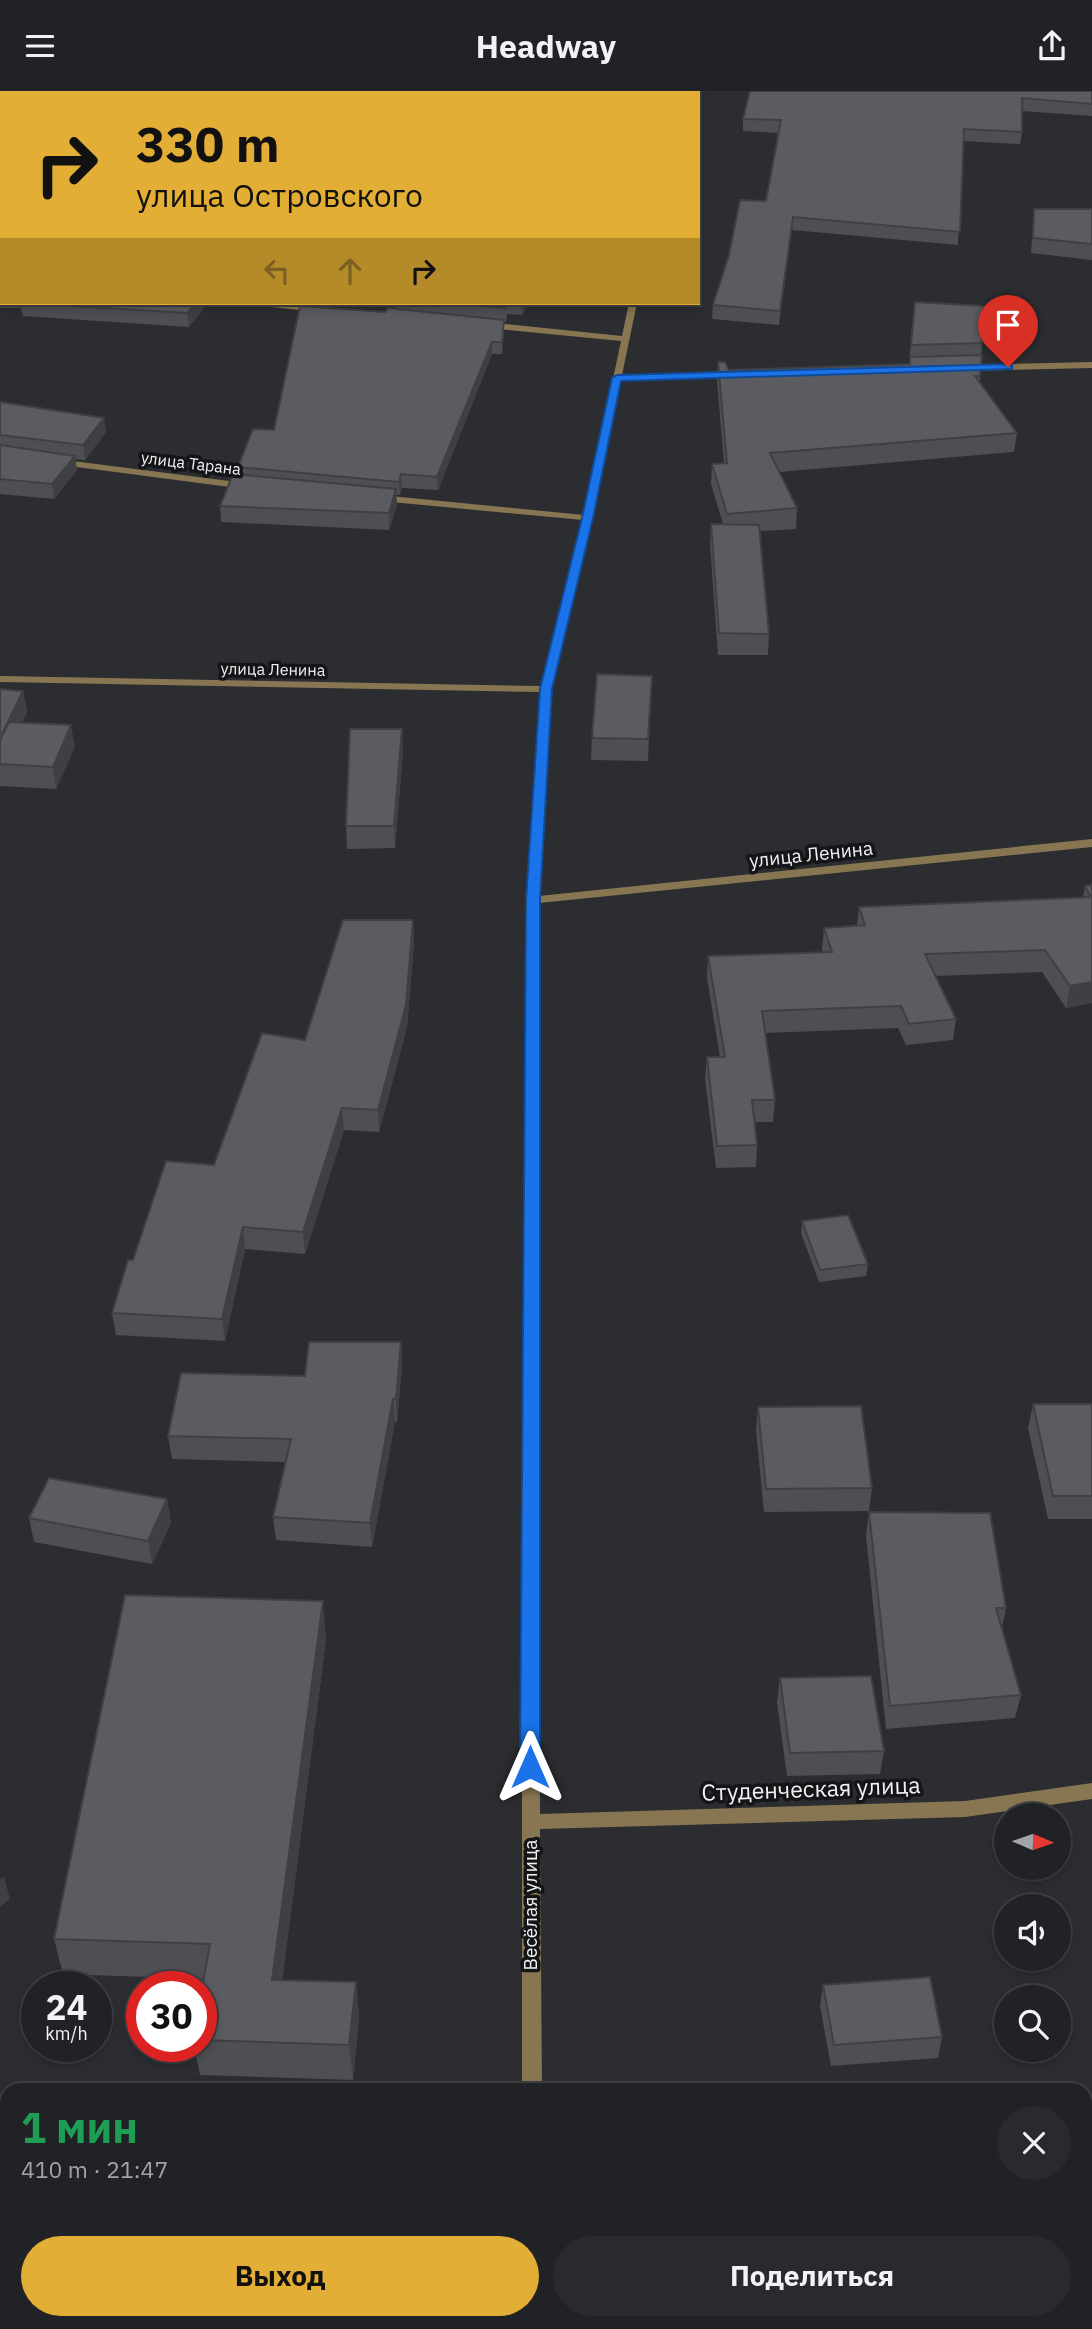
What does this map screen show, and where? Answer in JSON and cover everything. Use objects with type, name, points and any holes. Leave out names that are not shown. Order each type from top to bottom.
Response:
[{"type":"street","points":[[276,305],[322,309]]},
{"type":"street","name":"Весёлая улица","points":[[531,2083],[533,900],[546,689],[588,518],[633,305]]},
{"type":"street","points":[[474,324],[625,339]]},
{"type":"street","points":[[952,369],[1092,365]]},
{"type":"street","points":[[617,378],[743,374]]},
{"type":"street","name":"улица Тарана","points":[[41,460],[192,481],[260,487]]},
{"type":"street","points":[[369,497],[588,518]]},
{"type":"street","name":"улица Ленина","points":[[0,679],[546,689]]},
{"type":"street","name":"улица Ленина","points":[[533,900],[1092,843]]},
{"type":"street","name":"Студенческая улица","points":[[530,1822],[965,1809],[1092,1791]]},
{"type":"building","points":[[750,91],[1092,91],[1092,104],[1022,98],[1022,132],[964,129],[960,232],[793,217],[780,311],[713,305],[729,255],[740,200],[766,201],[781,120],[743,119]]},
{"type":"building","points":[[1034,209],[1092,209],[1092,244],[1033,238]]},
{"type":"building","points":[[915,302],[984,306],[982,343],[911,345]]},
{"type":"building","points":[[54,305],[194,305],[187,313]]},
{"type":"building","points":[[470,305],[506,305],[505,308]]},
{"type":"building","points":[[300,306],[385,312],[388,308],[504,320],[502,342],[492,342],[437,477],[401,474],[399,482],[238,467],[253,429],[274,430]]},
{"type":"building","points":[[982,355],[980,376],[975,376],[1017,433],[770,453],[797,508],[727,514],[712,464],[727,463],[718,362],[725,362],[729,370],[910,364],[910,357]]},
{"type":"building","points":[[0,402],[104,418],[83,445],[0,435]]},
{"type":"building","points":[[0,445],[75,456],[52,484],[0,479]]},
{"type":"building","points":[[233,474],[396,489],[389,513],[220,506]]},
{"type":"building","points":[[711,524],[759,525],[769,634],[719,633]]},
{"type":"building","points":[[597,674],[652,676],[648,739],[592,738]]},
{"type":"building","points":[[0,689],[23,691],[2,734],[0,733]]},
{"type":"building","points":[[9,722],[71,725],[53,767],[0,764],[0,740]]},
{"type":"building","points":[[350,729],[402,729],[394,826],[346,826]]},
{"type":"building","points":[[1092,885],[1092,982],[1070,986],[1045,950],[925,954],[956,1019],[909,1024],[901,1006],[762,1011],[775,1100],[752,1100],[757,1145],[717,1146],[707,1057],[725,1057],[708,956],[832,952],[824,928],[865,925],[859,907],[1091,897],[1085,886]]},
{"type":"building","points":[[343,920],[413,920],[406,1005],[378,1110],[342,1108],[303,1232],[243,1227],[222,1319],[112,1313],[128,1260],[133,1260],[166,1161],[214,1165],[262,1033],[305,1040]]},
{"type":"building","points":[[848,1215],[868,1264],[820,1270],[802,1221]]},
{"type":"building","points":[[309,1342],[401,1342],[396,1399],[393,1399],[370,1523],[273,1517],[291,1439],[168,1436],[181,1373],[305,1376]]},
{"type":"building","points":[[1033,1404],[1092,1404],[1092,1496],[1053,1496]]},
{"type":"building","points":[[861,1406],[872,1488],[766,1489],[758,1407]]},
{"type":"building","points":[[49,1478],[167,1499],[148,1541],[29,1518]]},
{"type":"building","points":[[869,1512],[990,1513],[1006,1608],[996,1608],[1021,1695],[890,1706]]},
{"type":"building","points":[[125,1595],[323,1601],[272,1980],[356,1982],[349,2045],[217,2041],[217,1971],[205,1971],[210,1944],[54,1939]]},
{"type":"building","points":[[871,1676],[884,1751],[790,1753],[780,1678]]},
{"type":"building","points":[[930,1977],[942,2037],[834,2045],[823,1985]]},
{"type":"route","points":[[530,1767],[533,900],[546,689],[588,518],[617,378],[1008,367]]}]
